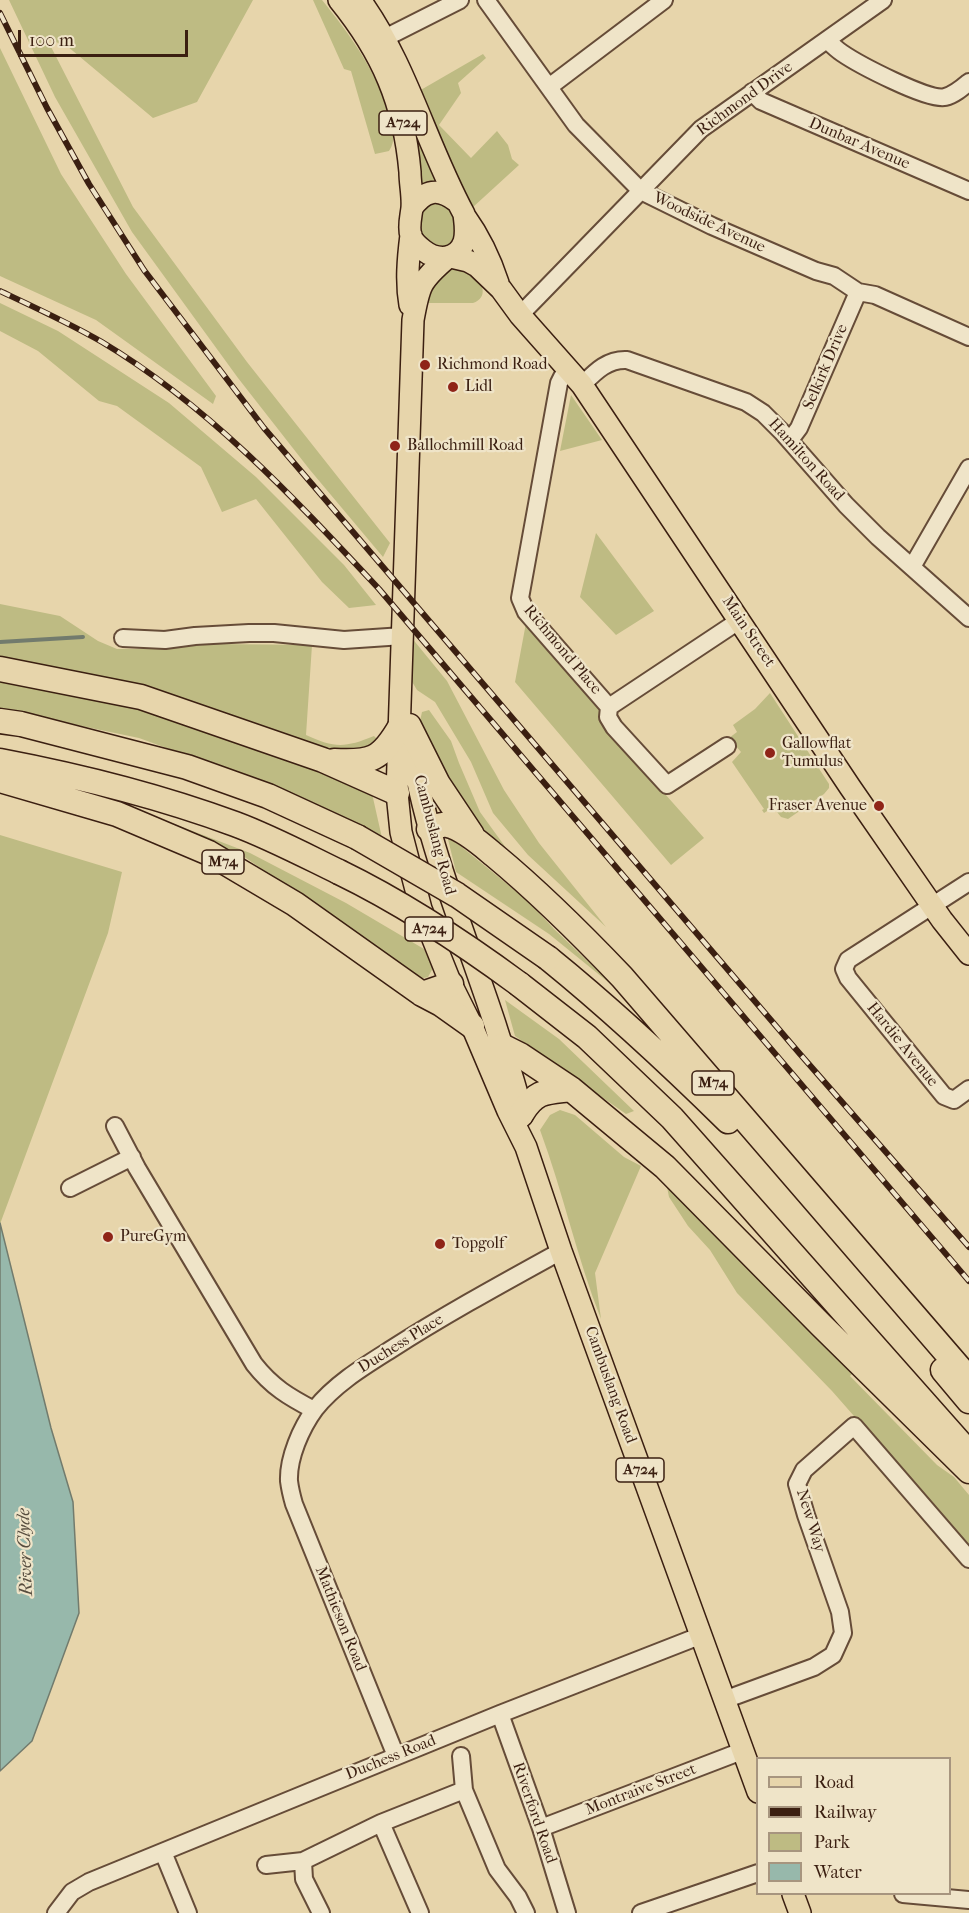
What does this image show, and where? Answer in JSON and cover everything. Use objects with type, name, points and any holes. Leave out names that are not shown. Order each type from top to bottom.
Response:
[{"type":"highway","points":[[0,669],[141,697],[323,760],[397,793]]},
{"type":"highway","name":"M74","points":[[0,722],[21,724],[187,766],[268,796],[357,837],[457,895],[548,958],[640,1035],[728,1121],[969,1401]]},
{"type":"highway","points":[[323,760],[360,762],[371,758],[381,753],[404,726]]},
{"type":"highway","name":"M74","points":[[404,726],[438,784],[475,839]]},
{"type":"highway","name":"M74","points":[[0,761],[64,773],[171,802],[236,824],[339,872],[392,900],[435,926],[519,984],[587,1037],[672,1118],[969,1453]]},
{"type":"highway","name":"M74","points":[[0,780],[117,814],[209,854],[295,904],[422,994],[441,1004],[472,1026]]},
{"type":"highway","name":"M74","points":[[428,824],[450,825],[475,839],[527,882],[565,918],[622,977],[969,1379]]},
{"type":"highway","points":[[422,994],[451,984]]},
{"type":"highway","points":[[502,1046],[520,1055],[571,1089],[665,1167],[969,1471]]},
{"type":"highway","points":[[522,1113],[542,1092],[571,1089]]},
{"type":"main road","name":"A724","points":[[339,0],[398,65],[460,208]]},
{"type":"main road","name":"A724","points":[[360,0],[378,41],[400,112],[409,158],[412,208]]},
{"type":"main road","points":[[501,289],[476,232],[460,208],[447,194],[437,192],[420,198],[412,208],[411,235],[416,244],[430,255],[468,261],[477,266],[501,289],[520,315]]},
{"type":"main road","points":[[449,257],[457,252],[464,243],[466,227],[460,208]]},
{"type":"main road","name":"A724","points":[[411,235],[407,270],[413,321]]},
{"type":"main road","name":"A724","points":[[413,321],[419,289],[423,281],[449,257]]},
{"type":"main road","name":"Main Street","points":[[520,315],[576,378],[850,787],[969,954]]},
{"type":"main road","name":"Cambuslang Road","points":[[413,321],[403,636],[404,726],[397,793],[401,832],[421,909],[451,984],[526,1147],[561,1251],[756,1787]]},
{"type":"main road","name":"Cambuslang Road","points":[[404,726],[437,857],[502,1046],[522,1113],[526,1147]]},
{"type":"main road","points":[[397,793],[417,806],[428,824],[412,862],[411,874]]},
{"type":"main road","points":[[451,984],[463,973],[466,965],[467,945]]},
{"type":"main road","points":[[472,1026],[502,1046]]},
{"type":"main road","points":[[794,1895],[800,1913]]},
{"type":"street","points":[[378,41],[460,0]]},
{"type":"street","name":"Woodside Avenue","points":[[486,0],[576,125],[641,191],[712,226],[816,271],[834,276],[858,292],[875,295],[969,337]]},
{"type":"street","points":[[549,87],[664,0]]},
{"type":"street","name":"Richmond Drive","points":[[520,315],[701,129],[883,0]]},
{"type":"street","points":[[827,40],[841,52],[876,73],[932,97],[944,98],[969,82]]},
{"type":"street","name":"Dunbar Avenue","points":[[752,92],[761,101],[969,191]]},
{"type":"street","name":"Selkirk Drive","points":[[790,440],[800,428],[858,292]]},
{"type":"street","name":"Hamilton Road","points":[[576,378],[613,361],[627,360],[746,402],[763,412],[846,505],[878,537],[969,618]]},
{"type":"street","name":"Richmond Place","points":[[576,378],[558,382],[520,598],[526,612],[609,707],[740,620]]},
{"type":"street","points":[[912,567],[969,468]]},
{"type":"street","points":[[123,638],[165,640],[243,633],[274,633],[344,640],[403,636]]},
{"type":"street","points":[[609,707],[608,717],[614,727],[668,785],[726,746]]},
{"type":"street","points":[[932,905],[969,882]]},
{"type":"street","name":"Hardie Avenue","points":[[932,905],[848,960],[844,969],[848,978],[944,1096],[954,1100],[969,1089]]},
{"type":"street","points":[[115,1126],[254,1364],[272,1385],[314,1410]]},
{"type":"street","points":[[70,1188],[132,1157]]},
{"type":"street","name":"Duchess Place","points":[[289,1481],[297,1443],[306,1423],[325,1397],[383,1354],[463,1305],[561,1251]]},
{"type":"street","name":"New Way","points":[[724,1700],[814,1667],[833,1655],[843,1633],[840,1612],[797,1484],[804,1470],[854,1426],[969,1558]]},
{"type":"street","name":"Mathieson Road","points":[[289,1481],[294,1504],[396,1756]]},
{"type":"street","name":"Duchess Road","points":[[56,1913],[66,1898],[82,1886],[396,1756],[702,1635]]},
{"type":"street","name":"Riverford Road","points":[[500,1714],[541,1828],[567,1913]]},
{"type":"street","name":"Montraive Street","points":[[541,1828],[742,1751]]},
{"type":"street","points":[[461,1756],[464,1790],[497,1869],[519,1897],[526,1913]]},
{"type":"street","points":[[266,1865],[303,1861],[381,1823],[464,1790]]},
{"type":"street","points":[[381,1823],[420,1913]]},
{"type":"street","points":[[163,1852],[188,1913]]},
{"type":"street","points":[[303,1861],[304,1879],[321,1913]]},
{"type":"street","points":[[641,1913],[679,1907],[756,1875]]},
{"type":"street","points":[[922,1895],[969,1900]]},
{"type":"green space","points":[[9,0],[253,0],[197,102],[153,118],[67,46],[47,39],[133,207],[247,362],[390,543],[383,557],[310,470],[238,378],[132,232],[55,97]]},
{"type":"green space","points":[[313,0],[322,0],[370,69],[384,100],[392,129],[393,143],[389,151],[375,154],[351,71],[344,69]]},
{"type":"green space","points":[[0,48],[61,174],[126,274],[216,396],[213,404],[96,320],[0,276]]},
{"type":"green space","points":[[483,54],[486,58],[458,83],[461,93],[439,125],[471,158],[497,131],[508,145],[512,159],[519,165],[472,208],[419,91]]},
{"type":"green space","points":[[414,123],[442,188],[421,192]]},
{"type":"green space","points":[[435,201],[449,206],[456,218],[457,240],[442,250],[423,238],[421,233],[421,212]]},
{"type":"green space","points":[[453,269],[476,277],[483,289],[478,301],[428,303],[425,301],[443,271]]},
{"type":"green space","points":[[0,303],[58,331],[169,403],[256,477],[344,565],[376,605],[349,608],[322,582],[256,499],[222,512],[201,467],[117,406],[99,401],[38,351],[0,331]]},
{"type":"green space","points":[[571,395],[602,440],[560,451]]},
{"type":"green space","points":[[596,533],[654,611],[616,635],[580,597]]},
{"type":"green space","points":[[0,604],[60,616],[98,641],[117,649],[157,649],[216,644],[312,645],[306,735],[340,745],[355,743],[374,736],[377,739],[374,746],[352,754],[0,660]]},
{"type":"green space","points":[[526,623],[600,710],[603,724],[704,838],[671,865],[515,682]]},
{"type":"green space","points":[[411,637],[447,681],[504,790],[539,843],[606,927],[528,855],[493,813],[471,762],[435,702],[417,690],[405,670]]},
{"type":"green space","points":[[0,674],[99,694],[371,789],[382,838],[249,778],[139,738],[0,709]]},
{"type":"green space","points":[[770,693],[829,784],[824,794],[788,819],[781,817],[773,807],[764,813],[762,810],[764,809],[732,762],[741,752],[729,738],[737,732],[733,725],[755,709]]},
{"type":"green space","points":[[429,710],[451,741],[480,812],[509,852],[469,821],[429,756],[425,729],[420,721],[422,712]]},
{"type":"green space","points":[[156,817],[250,853],[346,903],[424,949],[433,968],[428,977],[419,979],[246,858]]},
{"type":"green space","points":[[0,835],[122,872],[108,933],[0,1224]]},
{"type":"green space","points":[[447,835],[528,901],[618,990],[549,934],[456,872]]},
{"type":"green space","points":[[505,1000],[559,1039],[634,1111],[626,1114],[515,1036]]},
{"type":"green space","points":[[560,1110],[575,1115],[624,1157],[641,1166],[595,1273],[601,1319],[540,1130],[550,1115]]},
{"type":"green space","points":[[665,1177],[854,1372],[850,1376],[937,1465],[954,1477],[969,1495],[969,1547],[832,1391],[737,1293],[710,1250],[688,1226],[669,1197]]},
{"type":"water","name":"River Clyde","points":[[0,1223],[51,1428],[73,1502],[79,1613],[32,1741],[0,1771]]},
{"type":"waterway","points":[[0,642],[83,637]]},
{"type":"railway","points":[[0,13],[47,108],[89,184],[144,270],[264,428],[800,1054],[969,1247]]},
{"type":"railway","points":[[0,291],[90,335],[141,367],[214,424],[249,455],[315,521],[379,589],[969,1281]]},
{"type":"place","name":"Richmond Road","points":[[425,365]]},
{"type":"place","name":"Lidl","points":[[453,387]]},
{"type":"place","name":"Ballochmill Road","points":[[395,446]]},
{"type":"place","name":"Gallowflat Tumulus","points":[[770,753]]},
{"type":"place","name":"Fraser Avenue","points":[[879,806]]},
{"type":"place","name":"PureGym","points":[[108,1237]]},
{"type":"place","name":"Topgolf","points":[[440,1244]]}]
